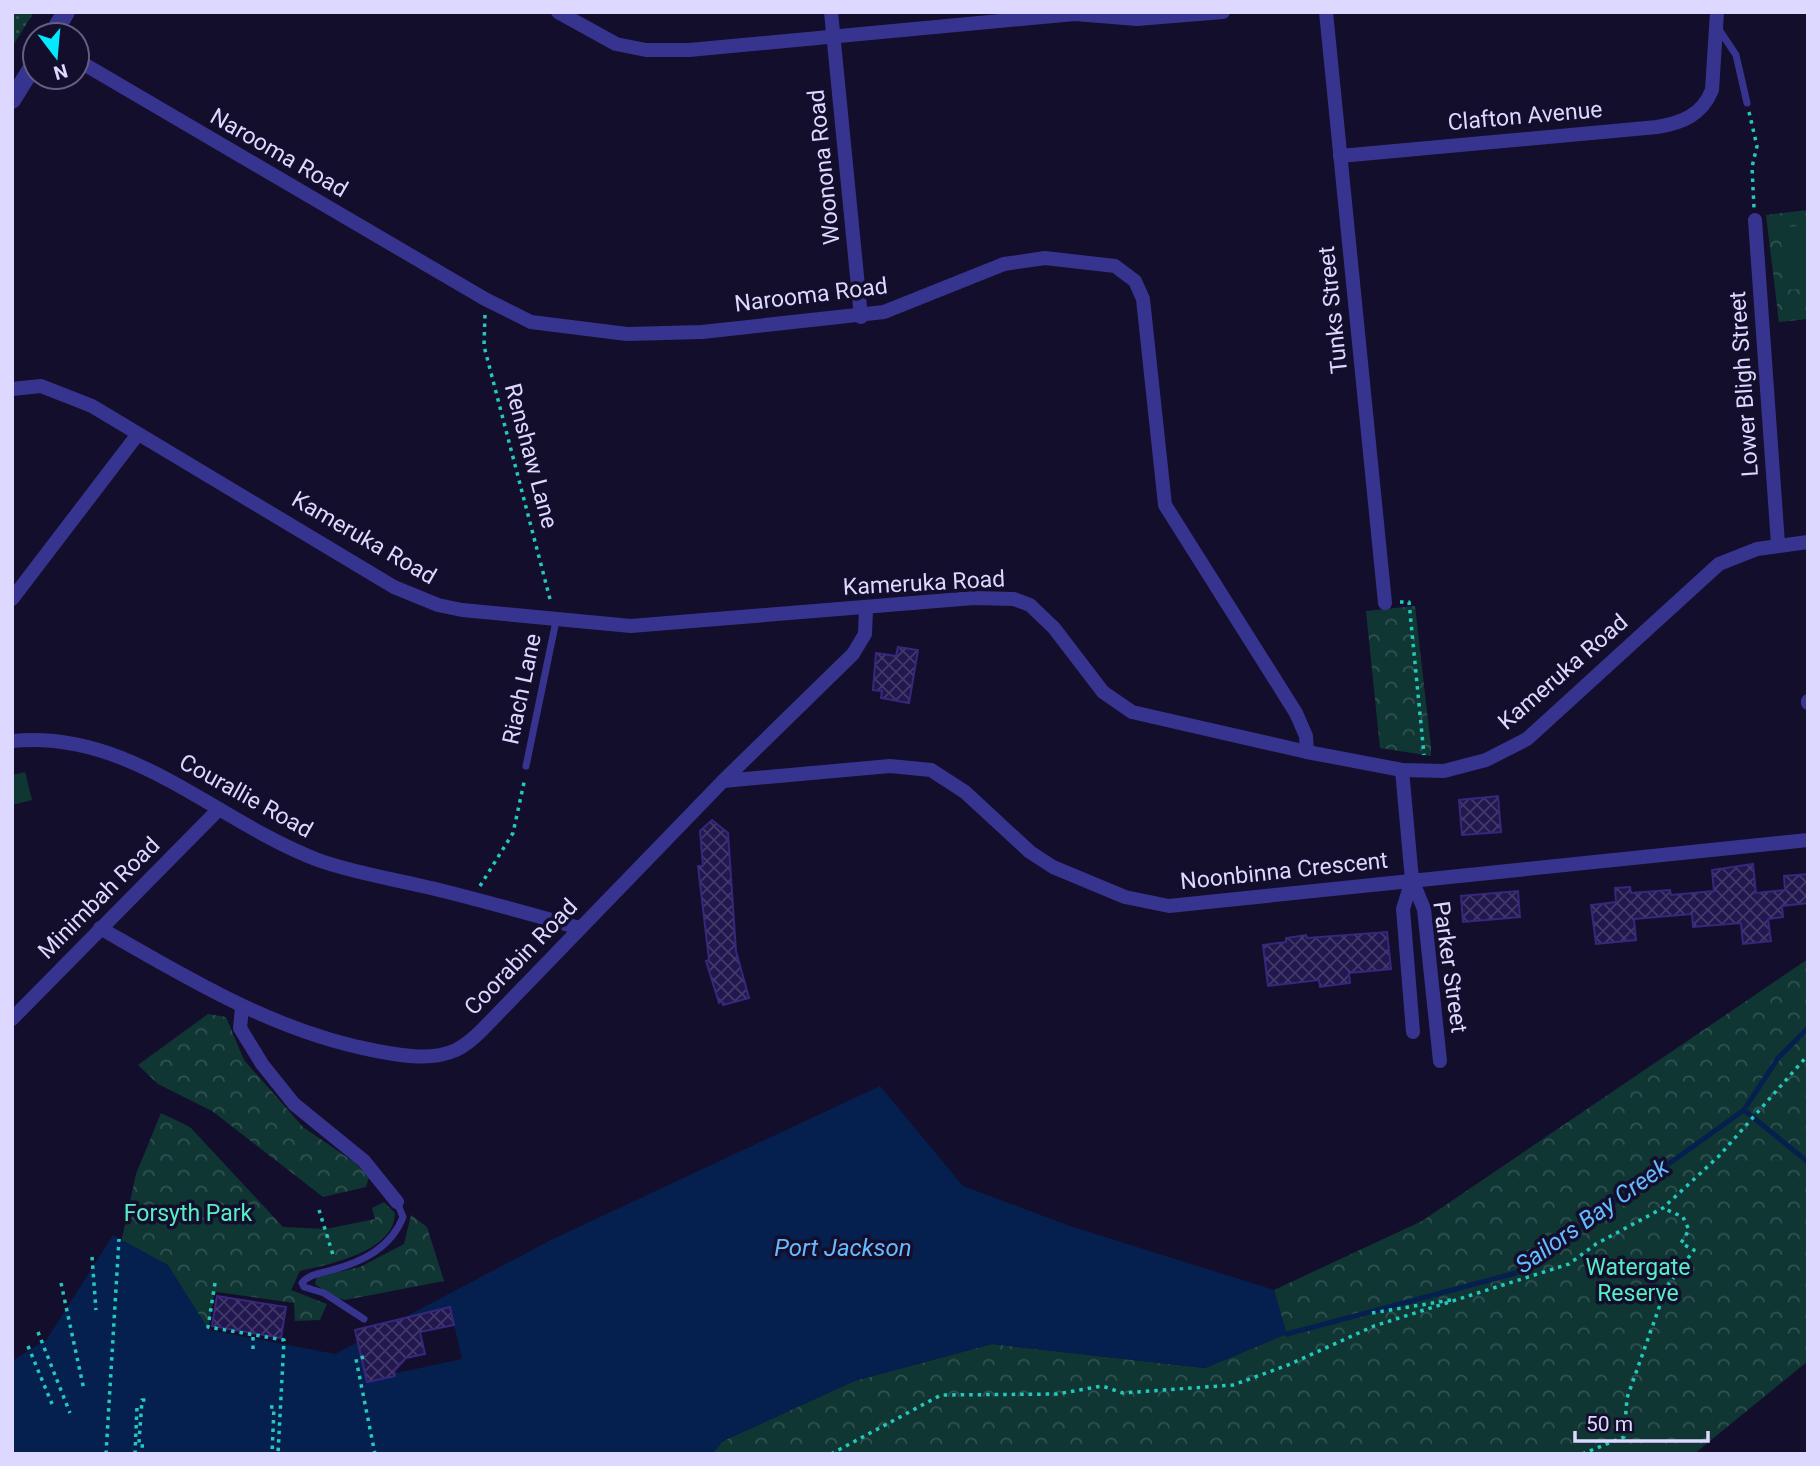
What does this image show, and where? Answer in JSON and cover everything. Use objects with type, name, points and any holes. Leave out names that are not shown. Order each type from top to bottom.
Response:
[{"type":"street","points":[[558,12],[616,44],[646,50],[689,50],[834,38],[1075,14],[1144,19],[1223,12]]},
{"type":"street","name":"Woonona Road","points":[[831,12],[861,317]]},
{"type":"street","name":"Tunks Street","points":[[1326,12],[1385,603]]},
{"type":"street","points":[[1717,12],[1717,27]]},
{"type":"street","name":"Clafton Avenue","points":[[1340,156],[1664,125],[1684,120],[1707,102],[1714,75],[1717,27]]},
{"type":"street","name":"Narooma Road","points":[[91,68],[485,299],[531,322],[627,334],[702,332],[861,317],[902,307],[972,275],[1024,259],[1068,259],[1104,263],[1130,275],[1139,285],[1143,299],[1166,505],[1296,713],[1306,736],[1307,752]]},
{"type":"street","name":"Lower Bligh Street","points":[[1755,220],[1778,544]]},
{"type":"street","name":"Kameruka Road","points":[[12,389],[29,386],[56,390],[92,406],[371,573],[418,598],[463,610],[556,621],[651,626],[974,598],[1014,599],[1043,614],[1097,685],[1132,712],[1307,752],[1402,770],[1444,771],[1465,768],[1507,751],[1545,724],[1704,575],[1737,556],[1778,544],[1808,542]]},
{"type":"street","points":[[12,599],[138,434]]},
{"type":"street","name":"Coorabin Road","points":[[100,928],[242,1008],[294,1029],[359,1048],[409,1056],[444,1054],[474,1038],[723,781],[859,647],[865,634],[866,608]]},
{"type":"street","name":"Courallie Road","points":[[12,741],[56,742],[119,755],[147,767],[272,840],[321,861],[580,928]]},
{"type":"street","name":"Noonbinna Crescent","points":[[723,781],[890,766],[931,770],[965,792],[1030,852],[1053,867],[1101,889],[1147,903],[1193,906],[1412,880],[1808,840]]},
{"type":"street","name":"Parker Street","points":[[1402,770],[1412,880],[1424,909],[1440,1061]]},
{"type":"street","name":"Minimbah Road","points":[[12,1019],[219,809]]},
{"type":"street","name":"Parker Street","points":[[1412,880],[1403,909],[1413,1032]]},
{"type":"street","points":[[242,1008],[240,1028],[262,1065],[294,1104],[364,1161],[397,1202]]},
{"type":"lane","points":[[1717,27],[1736,55],[1747,103]]},
{"type":"lane","name":"Riach Lane","points":[[526,766],[556,621]]},
{"type":"lane","points":[[364,1319],[324,1293],[304,1287],[306,1278],[365,1259],[384,1245],[398,1230],[402,1217],[397,1202]]},
{"type":"path","points":[[1747,103],[1757,146],[1752,167],[1755,220]]},
{"type":"path","name":"Renshaw Lane","points":[[485,299],[484,346],[556,621]]},
{"type":"path","points":[[1385,603],[1409,601],[1424,758]]},
{"type":"path","points":[[472,898],[513,833],[526,766]]},
{"type":"path","points":[[831,1454],[941,1395],[1057,1394],[1102,1386],[1123,1393],[1233,1385],[1288,1365],[1374,1326],[1569,1264],[1596,1244],[1663,1208],[1719,1156],[1808,1055]]},
{"type":"path","points":[[1582,1454],[1624,1437],[1627,1398],[1666,1288],[1694,1250],[1681,1243],[1689,1230],[1683,1217],[1663,1208]]},
{"type":"path","points":[[319,1210],[333,1251],[335,1269]]},
{"type":"path","points":[[106,1454],[119,1240]]},
{"type":"path","points":[[92,1257],[96,1310]]},
{"type":"path","points":[[61,1283],[84,1390]]},
{"type":"path","points":[[215,1283],[208,1327],[284,1340],[278,1454]]},
{"type":"path","points":[[1371,1313],[1460,1299]]},
{"type":"path","points":[[38,1332],[70,1413]]},
{"type":"path","points":[[253,1335],[253,1349]]},
{"type":"path","points":[[28,1346],[52,1404]]},
{"type":"path","points":[[364,1357],[356,1359],[375,1454]]},
{"type":"path","points":[[144,1446],[139,1446],[142,1400],[146,1400]]},
{"type":"path","points":[[135,1454],[137,1406]]},
{"type":"path","points":[[270,1406],[274,1407],[271,1454]]},
{"type":"path","points":[[757,1454],[764,1454]]},
{"type":"green space","points":[[12,12],[34,12],[28,21],[21,21],[21,33],[12,47]]},
{"type":"green space","points":[[1808,210],[1808,319],[1779,322],[1766,215]]},
{"type":"green space","points":[[1808,225],[1808,288],[1786,290],[1780,228]]},
{"type":"green space","points":[[1415,606],[1431,756],[1380,748],[1366,611]]},
{"type":"green space","points":[[25,772],[32,800],[12,805],[12,775]]},
{"type":"green space","name":"Watergate Reserve","points":[[1808,959],[1808,1361],[1694,1454],[712,1454],[723,1441],[854,1381],[992,1344],[1205,1368],[1286,1334],[1274,1290],[1422,1221]]},
{"type":"green space","points":[[208,1014],[226,1017],[244,1060],[303,1127],[354,1162],[369,1177],[366,1187],[323,1197],[212,1111],[158,1084],[138,1065]]},
{"type":"green space","name":"Forsyth Park","points":[[161,1113],[190,1127],[283,1227],[326,1229],[375,1219],[372,1208],[384,1202],[395,1213],[392,1226],[384,1238],[372,1247],[343,1260],[300,1271],[291,1290],[327,1304],[320,1320],[295,1321],[294,1303],[217,1292],[214,1294],[208,1332],[121,1243],[136,1174]]},
{"type":"green space","points":[[411,1215],[427,1227],[444,1281],[345,1300],[333,1297],[315,1284],[317,1277],[360,1267],[404,1244]]},
{"type":"water","name":"Port Jackson","points":[[880,1086],[963,1186],[1070,1226],[1274,1290],[1287,1334],[1205,1368],[992,1344],[854,1381],[723,1441],[712,1454],[12,1454],[12,1361],[47,1339],[113,1235],[168,1265],[209,1330],[335,1354],[553,1239]]},
{"type":"pier","points":[[450,1307],[462,1359],[368,1379],[360,1337],[391,1320]]},
{"type":"building","points":[[898,647],[918,650],[909,703],[881,698],[882,691],[873,690],[876,653],[896,656]]},
{"type":"building","points":[[1498,796],[1501,832],[1462,835],[1459,800]]},
{"type":"building","points":[[712,820],[728,833],[736,951],[749,998],[723,1005],[722,1001],[719,1003],[706,961],[709,960],[698,866],[703,866],[700,831]]},
{"type":"building","points":[[1753,864],[1756,893],[1785,890],[1784,876],[1808,874],[1808,903],[1782,906],[1783,917],[1768,919],[1771,941],[1743,944],[1741,923],[1693,927],[1692,914],[1634,919],[1636,940],[1596,944],[1591,905],[1616,902],[1615,888],[1630,887],[1631,893],[1670,890],[1671,895],[1714,891],[1712,870]]},
{"type":"building","points":[[1518,891],[1520,917],[1463,922],[1461,896]]},
{"type":"building","points":[[1387,932],[1391,969],[1349,973],[1350,983],[1320,987],[1319,980],[1268,986],[1263,945],[1286,942],[1286,938],[1306,935],[1307,938]]},
{"type":"building","points":[[217,1296],[286,1307],[281,1338],[212,1326]]},
{"type":"building","points":[[450,1307],[454,1325],[420,1332],[425,1354],[406,1358],[394,1371],[395,1376],[367,1382],[355,1330]]},
{"type":"waterway","name":"Sailors Bay Creek","points":[[1287,1334],[1516,1273],[1744,1110],[1778,1058],[1808,1028]]},
{"type":"waterway","points":[[1744,1110],[1808,1162]]}]
